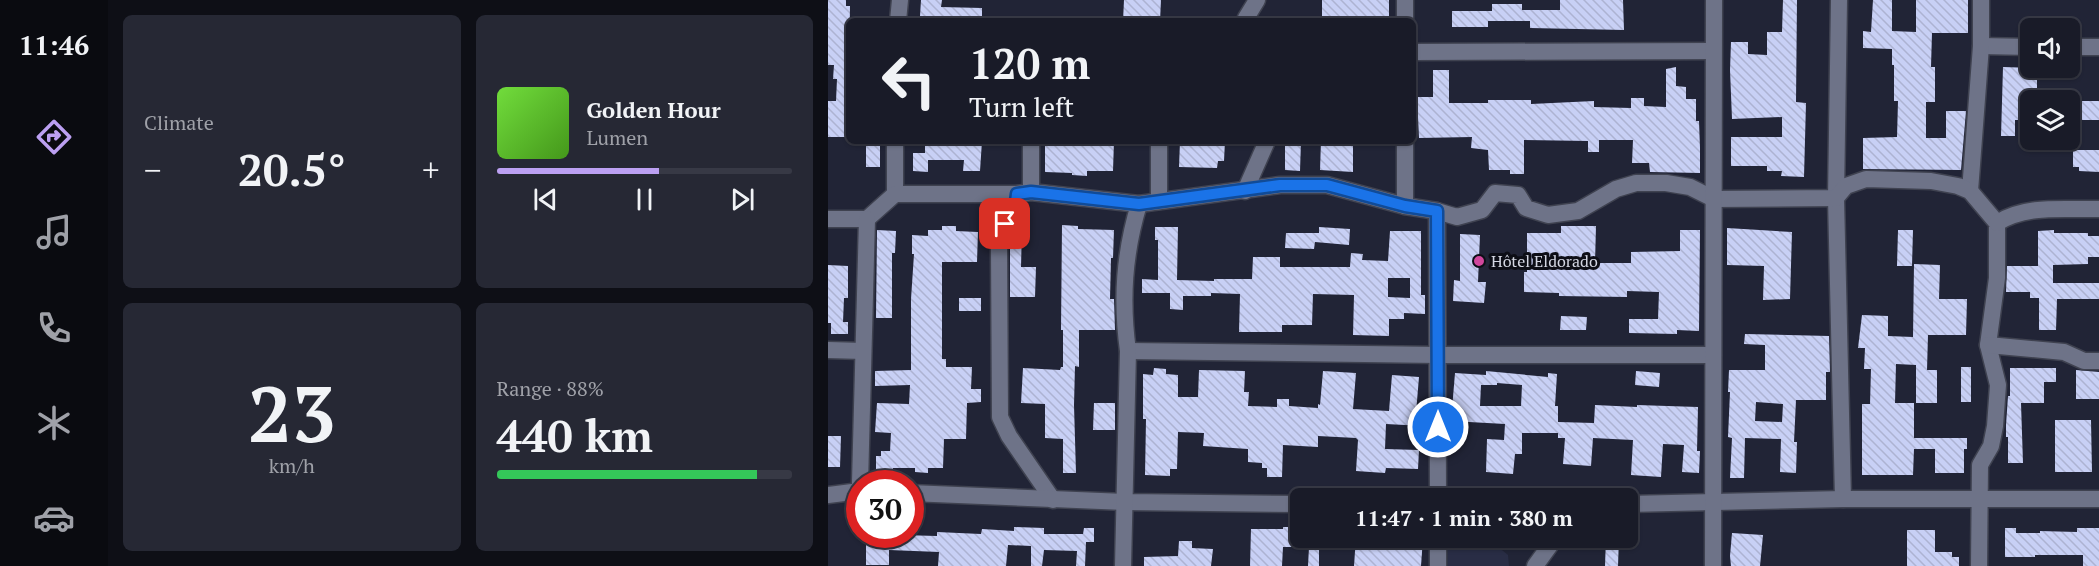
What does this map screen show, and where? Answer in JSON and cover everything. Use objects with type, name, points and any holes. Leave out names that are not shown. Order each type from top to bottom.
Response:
[{"type":"street","points":[[898,18],[900,0]]},
{"type":"street","points":[[1247,18],[1257,0]]},
{"type":"street","points":[[1405,0],[1405,18]]},
{"type":"street","points":[[1713,566],[1714,0]]},
{"type":"street","points":[[1839,0],[1836,198],[1843,499]]},
{"type":"street","points":[[1970,191],[1981,46],[1981,0]]},
{"type":"street","points":[[1981,46],[2020,46]]},
{"type":"street","points":[[2080,47],[2099,47]]},
{"type":"street","points":[[1416,52],[1713,51]]},
{"type":"street","points":[[895,144],[895,194]]},
{"type":"street","points":[[1031,144],[1024,193],[1005,224],[999,247],[1000,417],[1009,436],[1053,500]]},
{"type":"street","points":[[1159,144],[1159,201]]},
{"type":"street","points":[[1245,191],[1266,144]]},
{"type":"street","points":[[1405,144],[1405,206]]},
{"type":"street","points":[[828,219],[867,219],[895,194],[1024,193],[1139,204],[1280,185],[1327,185],[1456,217],[1482,210],[1495,193],[1518,195],[1526,208],[1548,215],[1578,211],[1616,189],[1636,183],[1666,183],[1690,187],[1714,199],[1836,198],[1846,186],[1866,179],[1931,181],[1958,186],[1970,191],[1997,223],[1997,278],[1988,345],[1998,386],[1991,446],[1980,465],[1979,566]]},
{"type":"street","points":[[1123,566],[1128,351],[1123,317],[1125,270],[1130,232],[1139,204]]},
{"type":"street","points":[[1997,223],[2009,215],[2026,211],[2099,209]]},
{"type":"street","points":[[1437,211],[1438,488]]},
{"type":"street","points":[[860,470],[867,219]]},
{"type":"street","points":[[1988,345],[2064,352],[2084,361],[2099,361]]},
{"type":"street","points":[[828,350],[863,351]]},
{"type":"street","points":[[1128,351],[1439,355],[1713,355]]},
{"type":"street","points":[[828,495],[846,493]]},
{"type":"street","points":[[924,495],[1125,502],[1290,504]]},
{"type":"street","points":[[1638,504],[1843,499],[2099,499]]},
{"type":"street","points":[[1438,548],[1438,566]]},
{"type":"street","points":[[1534,566],[1548,548]]},
{"type":"shaded area","points":[[1448,548],[1499,548],[1508,555],[1509,566],[1448,566]]},
{"type":"building","points":[[828,0],[846,0],[846,6],[850,6],[850,18],[846,18],[846,137],[828,137],[828,101],[836,101],[837,79],[833,79],[834,65],[828,65]]},
{"type":"building","points":[[921,0],[942,0],[941,7],[982,8],[982,18],[920,16]]},
{"type":"building","points":[[1124,0],[1161,0],[1160,18],[1123,18]]},
{"type":"building","points":[[1322,0],[1389,0],[1389,18],[1322,18]]},
{"type":"building","points":[[1560,0],[1623,0],[1624,30],[1530,28],[1530,21],[1488,21],[1488,27],[1452,27],[1452,11],[1492,11],[1492,4],[1522,4],[1522,10],[1560,10]]},
{"type":"building","points":[[1783,0],[1797,0],[1796,102],[1806,103],[1804,177],[1781,176],[1782,171],[1767,171],[1767,166],[1731,166],[1731,137],[1782,137],[1782,117],[1732,119],[1730,70],[1731,42],[1748,42],[1748,54],[1767,55],[1767,32],[1782,32]]},
{"type":"building","points":[[1873,0],[1892,0],[1892,31],[1916,32],[1916,0],[1968,0],[1968,33],[1932,33],[1931,67],[1935,67],[1935,102],[1926,102],[1926,138],[1946,138],[1946,111],[1966,111],[1961,170],[1863,169],[1863,138],[1897,137],[1898,101],[1894,101],[1892,49],[1863,48],[1863,31],[1871,32]]},
{"type":"building","points":[[1676,67],[1676,86],[1686,87],[1686,99],[1696,99],[1696,121],[1699,121],[1700,173],[1650,172],[1649,163],[1632,163],[1633,140],[1599,140],[1599,152],[1588,152],[1588,141],[1524,140],[1524,174],[1510,174],[1510,170],[1489,170],[1488,150],[1471,148],[1472,137],[1419,138],[1417,97],[1433,97],[1433,70],[1449,70],[1449,103],[1488,103],[1488,100],[1531,100],[1531,104],[1594,101],[1594,107],[1631,108],[1631,98],[1644,98],[1644,106],[1666,107],[1666,69]]},
{"type":"building","points":[[2003,67],[2020,68],[2020,78],[2037,78],[2037,90],[2020,90],[2020,120],[2015,120],[2015,136],[2001,136]]},
{"type":"building","points":[[2080,101],[2099,101],[2099,120],[2080,120]]},
{"type":"building","points":[[866,144],[880,144],[880,167],[866,167]]},
{"type":"building","points":[[925,144],[982,144],[980,171],[963,171],[964,160],[928,160],[928,172],[913,171],[913,153],[925,153]]},
{"type":"building","points":[[1045,144],[1114,144],[1113,171],[1087,171],[1087,176],[1045,172]]},
{"type":"building","points":[[1180,144],[1225,144],[1224,161],[1218,161],[1217,168],[1179,167]]},
{"type":"building","points":[[1285,144],[1301,144],[1300,171],[1285,170]]},
{"type":"building","points":[[1321,144],[1353,144],[1353,172],[1320,170]]},
{"type":"building","points":[[2073,150],[2099,150],[2099,172],[2079,171],[2079,167],[2073,167]]},
{"type":"building","points":[[1062,225],[1078,226],[1078,229],[1114,230],[1110,299],[1114,299],[1115,330],[1079,330],[1079,367],[1075,366],[1074,405],[1076,473],[1063,473],[1063,439],[1045,438],[1045,404],[1021,403],[1023,368],[1060,370],[1063,367]]},
{"type":"building","points":[[942,226],[956,226],[956,231],[978,232],[977,262],[942,262],[942,359],[946,359],[946,367],[972,367],[971,389],[981,389],[981,402],[967,403],[966,439],[944,439],[943,468],[928,468],[928,473],[924,473],[924,470],[915,470],[915,468],[876,470],[876,456],[881,456],[881,451],[890,451],[891,433],[875,432],[877,403],[909,404],[910,385],[875,386],[875,371],[911,370],[911,299],[914,254],[912,254],[912,235],[928,236],[928,230],[942,230]]},
{"type":"building","points":[[1561,226],[1596,226],[1595,263],[1631,263],[1631,252],[1680,251],[1680,230],[1700,230],[1699,331],[1677,330],[1677,334],[1629,333],[1629,319],[1658,319],[1659,292],[1627,291],[1627,297],[1559,296],[1559,293],[1524,292],[1524,272],[1527,272],[1527,233],[1561,233]]},
{"type":"building","points":[[1155,227],[1178,227],[1177,280],[1214,281],[1214,279],[1252,279],[1253,257],[1280,257],[1280,267],[1350,267],[1351,253],[1363,254],[1362,260],[1388,261],[1390,231],[1421,231],[1421,295],[1425,295],[1425,314],[1404,313],[1404,319],[1389,319],[1389,336],[1353,335],[1354,295],[1313,294],[1312,325],[1282,325],[1282,332],[1239,332],[1240,294],[1211,293],[1211,296],[1183,296],[1183,310],[1170,309],[1170,293],[1142,293],[1142,279],[1158,280],[1158,240],[1155,240]],"holes":[[[1388,278],[1410,278],[1410,298],[1388,297]]]},
{"type":"building","points":[[1319,227],[1350,229],[1349,245],[1315,242],[1314,249],[1285,248],[1286,233],[1319,233]]},
{"type":"building","points":[[1727,228],[1792,232],[1790,299],[1763,300],[1764,266],[1727,265]]},
{"type":"building","points":[[1014,229],[1022,229],[1021,267],[1036,267],[1035,297],[1010,297],[1010,248]]},
{"type":"building","points":[[877,230],[896,231],[895,253],[892,253],[892,318],[876,318]]},
{"type":"building","points":[[1898,230],[1913,230],[1912,266],[1897,266]]},
{"type":"building","points":[[2054,230],[2054,233],[2088,233],[2088,236],[2099,236],[2099,257],[2088,257],[2088,264],[2053,265],[2053,283],[2099,283],[2099,299],[2057,299],[2056,330],[2039,330],[2039,298],[2030,298],[2030,292],[2006,292],[2007,266],[2038,266],[2038,231]]},
{"type":"building","points":[[1460,234],[1480,235],[1478,282],[1486,282],[1484,303],[1453,301],[1454,280],[1460,281]]},
{"type":"building","points":[[1914,264],[1940,265],[1939,299],[1967,299],[1966,335],[1928,335],[1927,370],[1937,370],[1937,403],[1916,403],[1916,365],[1896,364],[1895,403],[1914,403],[1914,438],[1967,438],[1967,449],[1964,449],[1964,473],[1935,473],[1935,449],[1914,449],[1913,475],[1862,475],[1862,404],[1870,404],[1871,369],[1864,369],[1865,348],[1858,348],[1862,315],[1888,316],[1888,336],[1913,337]]},
{"type":"building","points":[[828,265],[848,266],[848,298],[844,298],[843,322],[848,322],[848,334],[831,334],[831,323],[828,323]]},
{"type":"building","points":[[959,298],[981,298],[981,311],[959,311]]},
{"type":"building","points":[[1561,316],[1587,317],[1586,330],[1560,330]]},
{"type":"building","points":[[1745,334],[1829,336],[1830,372],[1826,372],[1826,400],[1796,400],[1794,442],[1797,442],[1796,473],[1780,472],[1781,439],[1745,438],[1744,478],[1730,478],[1732,438],[1728,437],[1729,370],[1765,370],[1765,345],[1744,344]],"holes":[[[1756,402],[1783,404],[1782,422],[1755,421]]]},
{"type":"building","points":[[1961,367],[1971,367],[1971,402],[1961,402]]},
{"type":"building","points":[[1154,368],[1166,369],[1166,374],[1178,375],[1178,397],[1198,397],[1199,370],[1245,371],[1244,392],[1249,392],[1248,406],[1277,407],[1277,399],[1289,399],[1289,406],[1318,408],[1323,371],[1356,373],[1353,409],[1389,411],[1392,375],[1419,377],[1416,413],[1424,414],[1423,426],[1386,424],[1385,449],[1419,450],[1418,469],[1386,468],[1385,473],[1356,471],[1358,440],[1356,438],[1318,436],[1318,447],[1283,445],[1282,477],[1267,477],[1267,468],[1262,468],[1262,463],[1248,462],[1248,449],[1203,446],[1204,433],[1178,432],[1177,469],[1170,469],[1170,476],[1145,475],[1146,419],[1143,419],[1143,374],[1153,375]]},
{"type":"building","points":[[2010,368],[2056,368],[2056,382],[2044,382],[2044,403],[2021,403],[2023,463],[2008,463],[2006,425],[2008,396],[2010,396]]},
{"type":"building","points":[[2076,370],[2099,372],[2099,399],[2076,399]]},
{"type":"building","points":[[1486,371],[1548,377],[1548,373],[1557,374],[1555,406],[1558,406],[1558,422],[1594,423],[1595,405],[1698,407],[1699,473],[1682,472],[1684,445],[1663,444],[1661,477],[1631,475],[1633,440],[1593,438],[1591,466],[1563,464],[1565,438],[1558,438],[1558,433],[1522,433],[1522,454],[1515,454],[1513,474],[1486,472],[1487,439],[1504,440],[1505,424],[1451,421],[1455,373],[1486,375]],"holes":[[[1497,383],[1522,385],[1521,406],[1480,406],[1481,385],[1497,385]]]},
{"type":"building","points":[[1636,371],[1660,373],[1659,387],[1635,385]]},
{"type":"building","points":[[1094,403],[1115,403],[1115,430],[1093,430]]},
{"type":"building","points":[[2055,420],[2091,420],[2092,472],[2055,472]]},
{"type":"building","points":[[828,436],[841,436],[840,467],[828,467]]},
{"type":"building","points":[[1014,527],[1044,528],[1044,534],[1083,534],[1084,528],[1094,528],[1094,542],[1086,542],[1085,566],[1076,566],[1077,551],[1044,550],[1042,566],[1031,566],[1031,546],[1008,545],[1006,566],[938,566],[939,552],[889,550],[889,565],[866,565],[866,548],[924,548],[924,536],[937,536],[937,532],[981,534],[982,529],[1014,531]]},
{"type":"building","points":[[1283,527],[1290,527],[1290,547],[1283,547],[1282,566],[1250,566],[1251,529],[1283,529]]},
{"type":"building","points":[[2005,528],[2016,528],[2016,533],[2040,533],[2040,531],[2077,532],[2077,528],[2099,528],[2099,566],[2083,566],[2083,555],[2005,557]]},
{"type":"building","points":[[1907,530],[1935,530],[1935,552],[1952,552],[1952,557],[1959,557],[1959,566],[1907,566]]},
{"type":"building","points":[[1732,533],[1763,535],[1760,566],[1731,566]]},
{"type":"building","points":[[1179,541],[1192,541],[1192,548],[1213,549],[1211,566],[1144,566],[1144,557],[1178,556]]},
{"type":"building","points":[[1309,548],[1319,548],[1319,566],[1308,566]]},
{"type":"building","points":[[1355,548],[1422,548],[1421,566],[1354,566]]},
{"type":"building","points":[[1606,548],[1619,548],[1618,566],[1605,566]]},
{"type":"place","name":"Hôtel Eldorado","points":[[1479,261]]},
{"type":"route","points":[[1005,224],[1015,209],[1017,194],[1031,192],[1139,204],[1280,185],[1327,185],[1405,206],[1437,211],[1438,427]]}]
